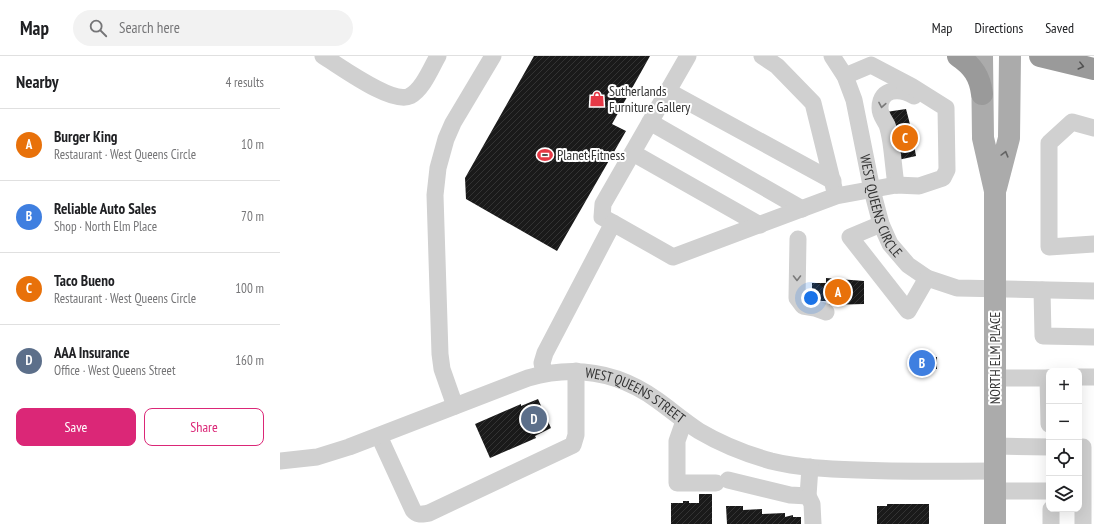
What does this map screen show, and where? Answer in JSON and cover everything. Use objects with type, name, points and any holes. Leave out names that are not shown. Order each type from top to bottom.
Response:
[{"type":"highway","points":[[958,56],[972,67],[977,74],[982,94]]},
{"type":"highway","points":[[1040,56],[1094,69]]},
{"type":"main road","name":"NORTH ELM PLACE","points":[[982,56],[982,138],[995,191],[995,524]]},
{"type":"main road","name":"NORTH ELM PLACE","points":[[995,191],[1009,138],[1010,56]]},
{"type":"street","points":[[323,56],[382,92],[402,98],[410,96],[418,90],[438,56]]},
{"type":"street","points":[[455,406],[442,369],[440,354],[435,195],[438,168],[446,139],[453,123],[493,56]]},
{"type":"street","points":[[688,56],[603,204],[602,216],[673,256],[802,209],[835,189]]},
{"type":"street","points":[[762,56],[777,66],[813,103],[835,189]]},
{"type":"street","name":"WEST QUEENS CIRCLE","points":[[832,56],[845,76],[854,100],[872,190],[881,224],[890,244],[908,265],[927,278],[957,288],[1094,291]]},
{"type":"street","points":[[668,91],[835,189],[872,190],[896,186],[919,186],[943,178],[947,170],[946,108],[911,86],[871,65],[845,76]]},
{"type":"street","points":[[896,186],[887,125],[881,114],[880,107],[885,94],[890,91],[904,91],[946,116]]},
{"type":"street","points":[[650,122],[802,209]]},
{"type":"street","points":[[1094,128],[1072,122],[1049,142],[1049,247],[1094,244]]},
{"type":"street","points":[[633,153],[760,225]]},
{"type":"street","points":[[544,373],[542,363],[545,354],[613,223]]},
{"type":"street","points":[[881,224],[850,237],[908,311],[927,278]]},
{"type":"street","points":[[798,239],[797,298],[803,306],[826,312]]},
{"type":"street","points":[[1042,290],[1043,336],[1094,337]]},
{"type":"street","points":[[379,436],[413,510],[416,513],[421,514],[429,512],[573,445],[576,435],[576,371]]},
{"type":"street","name":"WEST QUEENS STREET","points":[[280,461],[306,459],[332,453],[379,436],[509,384],[544,373],[576,371],[593,372],[622,380],[651,396],[684,421],[736,450],[773,461],[810,467],[887,471],[995,481],[1046,490]]},
{"type":"street","points":[[1082,377],[1094,377]]},
{"type":"street","points":[[995,378],[1046,378]]},
{"type":"street","points":[[684,421],[677,442],[677,483],[722,481],[790,495],[808,496]]},
{"type":"street","points":[[996,446],[1046,447]]},
{"type":"street","points":[[1083,524],[1085,447]]},
{"type":"street","points":[[810,467],[808,496],[812,504],[813,524]]},
{"type":"street","points":[[1050,524],[1051,512]]},
{"type":"building","name":"Planet Fitness","points":[[534,56],[650,56],[612,124],[626,131],[557,251],[466,199],[465,178]]},
{"type":"building","points":[[906,109],[912,132],[915,131],[918,144],[914,145],[916,156],[898,160],[886,112]]},
{"type":"building","points":[[826,278],[864,281],[864,304],[829,305],[829,301],[812,301],[812,283],[826,283]]},
{"type":"building","points":[[908,357],[937,357],[937,369],[908,369]]},
{"type":"building","points":[[538,399],[551,428],[535,436],[536,438],[490,458],[475,424],[521,404],[521,406]]},
{"type":"building","points":[[699,494],[712,494],[712,524],[671,524],[671,503],[683,503],[683,501],[689,501],[689,503],[699,503]]},
{"type":"building","points":[[887,504],[929,504],[929,524],[877,524],[877,506],[887,506]]},
{"type":"building","points":[[726,506],[743,506],[743,510],[762,509],[762,514],[785,513],[785,517],[793,515],[793,517],[801,517],[801,524],[727,524]]},
{"type":"place","name":"Sutherlands Furniture Gallery","points":[[597,99]]},
{"type":"place","name":"Taco Bueno","points":[[905,138]]},
{"type":"place","name":"Planet Fitness","points":[[545,155]]},
{"type":"place","name":"Burger King","points":[[838,292]]},
{"type":"place","name":"Reliable Auto Sales","points":[[922,363]]},
{"type":"place","name":"AAA Insurance","points":[[534,419]]}]
